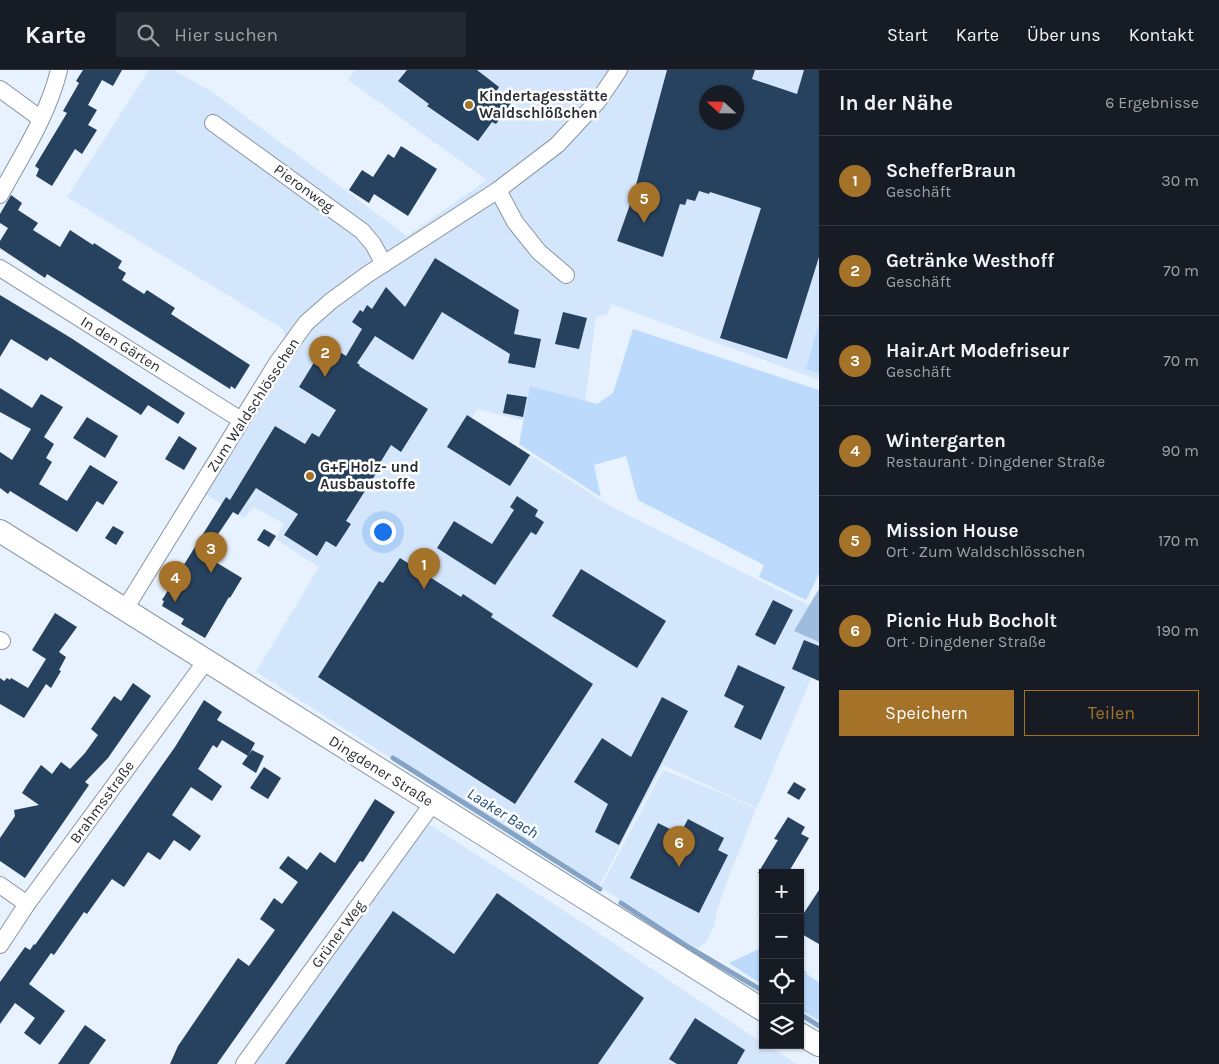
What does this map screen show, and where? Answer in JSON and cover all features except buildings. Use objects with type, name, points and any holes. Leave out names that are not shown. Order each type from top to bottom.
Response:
[{"type":"main road","name":"Dingdener Straße","points":[[0,531],[759,1007]]},
{"type":"main road","points":[[804,1036],[819,1045]]},
{"type":"street","points":[[0,195],[41,120],[59,70]]},
{"type":"street","name":"Zum Waldschlösschen","points":[[125,609],[277,363],[306,323],[331,301],[498,190],[557,145],[598,101],[619,70]]},
{"type":"street","points":[[0,89],[41,120]]},
{"type":"street","name":"Pieronweg","points":[[213,123],[362,231],[373,244],[384,264]]},
{"type":"street","points":[[498,190],[515,222],[533,245],[566,276]]},
{"type":"street","name":"In den Gärten","points":[[0,268],[242,420]]},
{"type":"street","name":"Brahmsstraße","points":[[0,945],[27,904],[206,660]]},
{"type":"street","name":"Grüner Weg","points":[[244,1064],[433,803]]},
{"type":"street","points":[[0,885],[27,904]]},
{"type":"shaded area","points":[[149,70],[173,70],[214,93],[407,236],[487,180],[348,80],[355,70],[819,70],[819,380],[611,304],[608,314],[596,317],[585,402],[520,420],[478,409],[472,418],[610,506],[810,606],[795,631],[819,642],[819,659],[757,808],[663,765],[599,886],[447,794],[256,672],[319,567],[275,539],[284,524],[254,507],[244,518],[201,491],[290,351],[283,329],[67,197]]},
{"type":"shaded area","points":[[819,322],[819,373],[806,369]]},
{"type":"shaded area","points":[[633,329],[819,390],[819,574],[806,600],[759,577],[764,565],[638,500],[626,456],[594,465],[601,497],[519,444],[530,386],[597,404],[613,393]]},
{"type":"shaded area","points":[[819,589],[819,642],[794,631]]},
{"type":"shaded area","points":[[663,770],[756,809],[728,879],[717,910],[714,927],[706,942],[699,948],[692,946],[601,887]]},
{"type":"shaded area","points":[[427,823],[591,928],[759,1040],[759,1049],[773,1049],[797,1064],[254,1064]]},
{"type":"shaded area","points":[[759,949],[759,982],[729,963]]},
{"type":"shaded area","points":[[804,970],[807,972],[806,974],[819,982],[819,1021],[804,1012]]},
{"type":"waterway","name":"Laaker Bach","points":[[393,758],[600,889]]},
{"type":"waterway","name":"Laaker Bach","points":[[621,903],[690,948],[759,989]]},
{"type":"waterway","name":"Laaker Bach","points":[[804,1017],[819,1026]]},
{"type":"place","name":"Kindertagesstätte Waldschlößchen","points":[[469,105]]},
{"type":"place","name":"Mission House","points":[[644,223]]},
{"type":"place","name":"Getränke Westhoff","points":[[325,377]]},
{"type":"place","name":"G+F Holz- und Ausbaustoffe","points":[[310,476]]},
{"type":"place","name":"Hair.Art Modefriseur","points":[[211,573]]},
{"type":"place","name":"SchefferBraun","points":[[424,589]]},
{"type":"place","name":"Wintergarten","points":[[175,602]]},
{"type":"place","name":"Picnic Hub Bocholt","points":[[679,867]]}]
